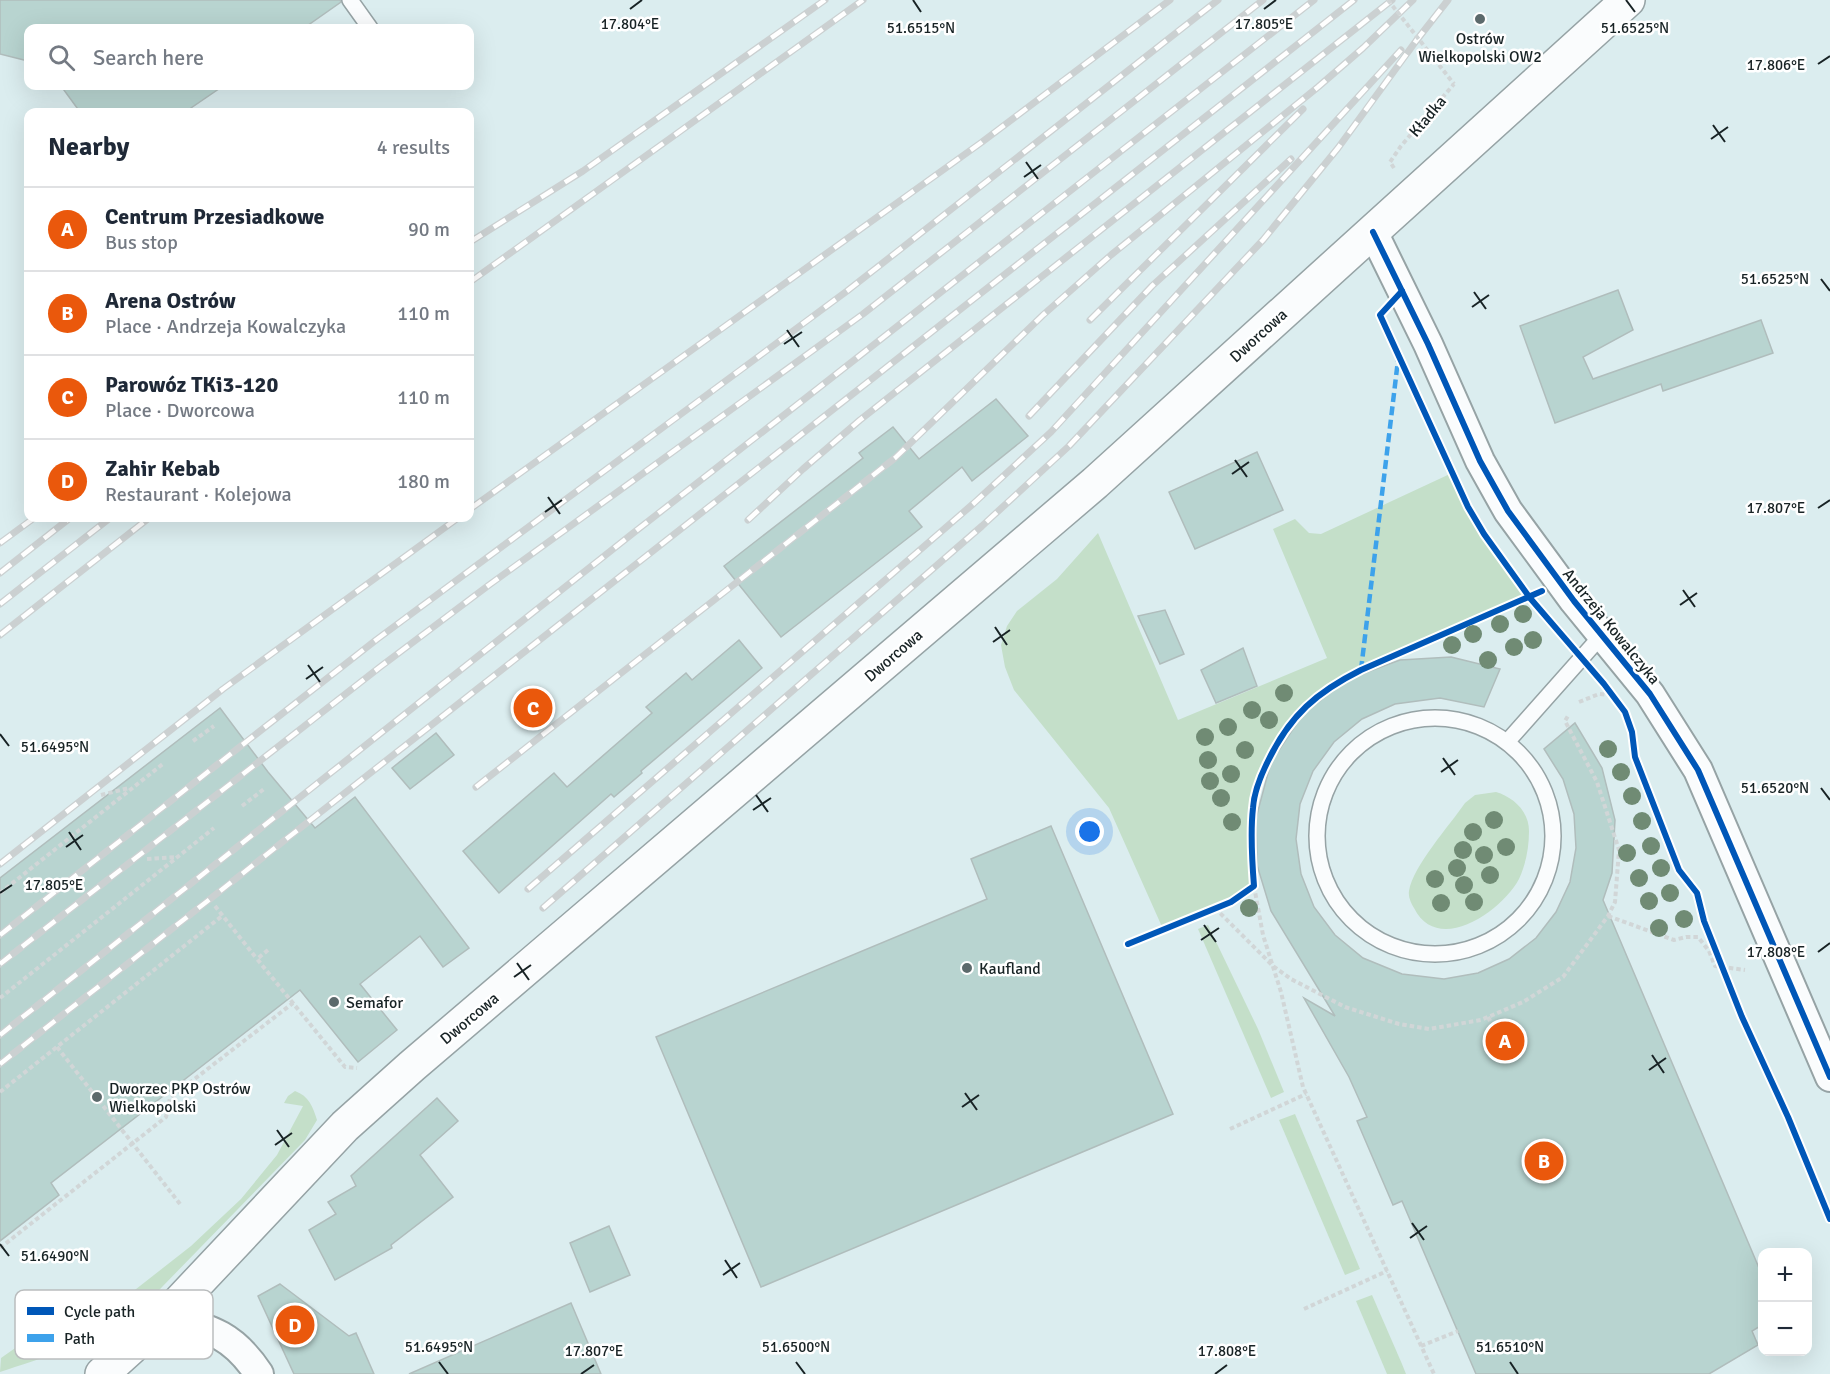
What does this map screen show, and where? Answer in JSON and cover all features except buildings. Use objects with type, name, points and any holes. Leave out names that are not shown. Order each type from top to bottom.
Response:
[{"type":"main road","name":"Dworcowa","points":[[190,1290],[345,1125],[1095,483],[1628,0]]},
{"type":"main road","name":"Dworcowa","points":[[102,1374],[119,1359]]},
{"type":"street","name":"Andrzeja Kowalczyka","points":[[1373,232],[1428,344],[1485,471],[1508,511],[1574,601],[1650,694],[1698,770],[1830,1077]]},
{"type":"street","points":[[213,1332],[232,1342],[259,1374]]},
{"type":"lane","points":[[350,0],[367,24]]},
{"type":"lane","points":[[1507,742],[1602,634]]},
{"type":"lane","points":[[1437,717],[1466,721],[1493,732],[1507,742],[1516,749],[1534,771],[1547,796],[1553,823],[1553,851],[1546,879],[1533,904],[1515,925],[1492,941],[1465,951],[1437,954],[1409,951],[1383,942],[1359,927],[1339,905],[1325,880],[1318,852],[1316,822],[1324,794],[1338,769],[1357,746],[1381,730],[1408,720],[1437,717]]},
{"type":"path","points":[[1581,657],[1613,696]]},
{"type":"path","points":[[1577,704],[1583,699],[1599,694],[1613,696]]},
{"type":"path","points":[[1215,908],[1273,966],[1291,979],[1345,1007],[1399,1024],[1429,1029],[1488,1017],[1523,1002],[1563,977],[1608,916],[1615,902],[1619,850],[1597,782],[1565,721],[1571,709]]},
{"type":"path","points":[[193,741],[214,726]]},
{"type":"path","points":[[0,893],[164,763]]},
{"type":"path","points":[[101,795],[133,786]]},
{"type":"path","points":[[242,806],[264,789]]},
{"type":"path","points":[[0,998],[214,828]]},
{"type":"path","points":[[147,859],[178,857]]},
{"type":"path","points":[[1253,877],[1263,935],[1281,992],[1303,1087],[1434,1374]]},
{"type":"path","points":[[1246,891],[1254,886]]},
{"type":"path","points":[[1204,913],[1223,905]]},
{"type":"path","points":[[214,906],[345,1067],[363,1068]]},
{"type":"path","points":[[0,1092],[222,916]]},
{"type":"path","points":[[1608,916],[1674,940],[1698,937],[1709,951],[1714,966],[1745,970]]},
{"type":"path","points":[[1712,943],[1726,977]]},
{"type":"path","points":[[257,959],[268,950]]},
{"type":"path","points":[[0,1248],[166,1117],[170,1098],[293,1003]]},
{"type":"path","points":[[1488,1017],[1494,1028]]},
{"type":"path","points":[[57,1047],[180,1204]]},
{"type":"path","points":[[1230,1129],[1306,1094]]},
{"type":"path","points":[[1304,1309],[1387,1271]]},
{"type":"path","points":[[1421,1346],[1458,1331]]},
{"type":"green space","points":[[1452,473],[1484,534],[1530,598],[1361,670],[1318,696],[1286,730],[1256,790],[1252,828],[1254,886],[1231,902],[1163,929],[1109,808],[1014,690],[1005,667],[1001,645],[1007,626],[1017,611],[1057,579],[1098,533],[1178,720],[1327,658],[1273,529],[1295,519],[1309,533],[1321,534]]},
{"type":"green space","points":[[1496,792],[1508,797],[1519,806],[1528,824],[1528,849],[1519,879],[1499,904],[1469,924],[1453,928],[1438,928],[1425,922],[1414,908],[1409,895],[1417,870],[1465,803],[1475,795]]},
{"type":"green space","points":[[1208,925],[1258,1029],[1284,1092],[1271,1098],[1198,929]]},
{"type":"green space","points":[[295,1091],[300,1093],[312,1106],[317,1120],[305,1140],[159,1290],[135,1290],[191,1246],[241,1199],[277,1155],[303,1106],[284,1103]]},
{"type":"green space","points":[[1295,1114],[1360,1269],[1345,1275],[1279,1120]]},
{"type":"green space","points":[[1372,1295],[1406,1374],[1387,1374],[1356,1301]]},
{"type":"green space","points":[[15,1348],[15,1359],[39,1359],[0,1372],[1,1358]]},
{"type":"railway","points":[[474,239],[583,171],[825,0]]},
{"type":"railway","points":[[474,279],[863,0]]},
{"type":"railway","points":[[474,506],[982,142],[1170,0]]},
{"type":"railway","points":[[0,935],[376,640],[847,291],[1218,0]]},
{"type":"railway","points":[[0,964],[380,667],[489,585],[863,314],[1263,0]]},
{"type":"railway","points":[[0,1035],[632,534],[1314,0]]},
{"type":"railway","points":[[0,1064],[1354,0]]},
{"type":"railway","points":[[748,520],[860,420],[1392,0]]},
{"type":"railway","points":[[476,787],[895,458],[1043,315],[1111,255],[1318,87],[1413,0]]},
{"type":"railway","points":[[543,908],[982,526],[1069,446],[1263,240],[1338,148],[1448,0]]},
{"type":"railway","points":[[528,889],[973,504],[1051,432],[1401,50]]},
{"type":"railway","points":[[1090,320],[1303,109]]},
{"type":"railway","points":[[1029,416],[1152,286],[1291,159]]},
{"type":"railway","points":[[0,543],[29,522]]},
{"type":"railway","points":[[0,573],[65,522]]},
{"type":"railway","points":[[0,604],[105,522]]},
{"type":"railway","points":[[0,635],[144,522]]},
{"type":"railway","points":[[0,864],[223,689],[453,522]]},
{"type":"marked path","points":[[1361,670],[1398,360]]},
{"type":"cycle path","points":[[1373,232],[1428,344],[1480,461],[1508,511],[1574,601],[1650,694],[1698,770],[1830,1077]]},
{"type":"cycle path","points":[[1402,291],[1380,315],[1468,507],[1484,534],[1530,598],[1625,712],[1632,732],[1635,757],[1679,870],[1697,893],[1704,921],[1742,1017],[1788,1117],[1830,1219]]},
{"type":"cycle path","points":[[1128,944],[1231,902],[1254,886],[1252,828],[1258,784],[1286,730],[1306,706],[1331,687],[1361,670],[1542,591]]},
{"type":"place","name":"Ostrów Wielkopolski OW2","points":[[1480,19]]},
{"type":"place","name":"Parowóz TKi3-120","points":[[533,708]]},
{"type":"place","name":"Kaufland","points":[[967,968]]},
{"type":"place","name":"Semafor","points":[[334,1002]]},
{"type":"place","name":"Centrum Przesiadkowe","points":[[1505,1041]]},
{"type":"place","name":"Dworzec PKP Ostrów Wielkopolski","points":[[97,1097]]},
{"type":"place","name":"Arena Ostrów","points":[[1544,1161]]},
{"type":"place","name":"Zahir Kebab","points":[[295,1325]]}]
